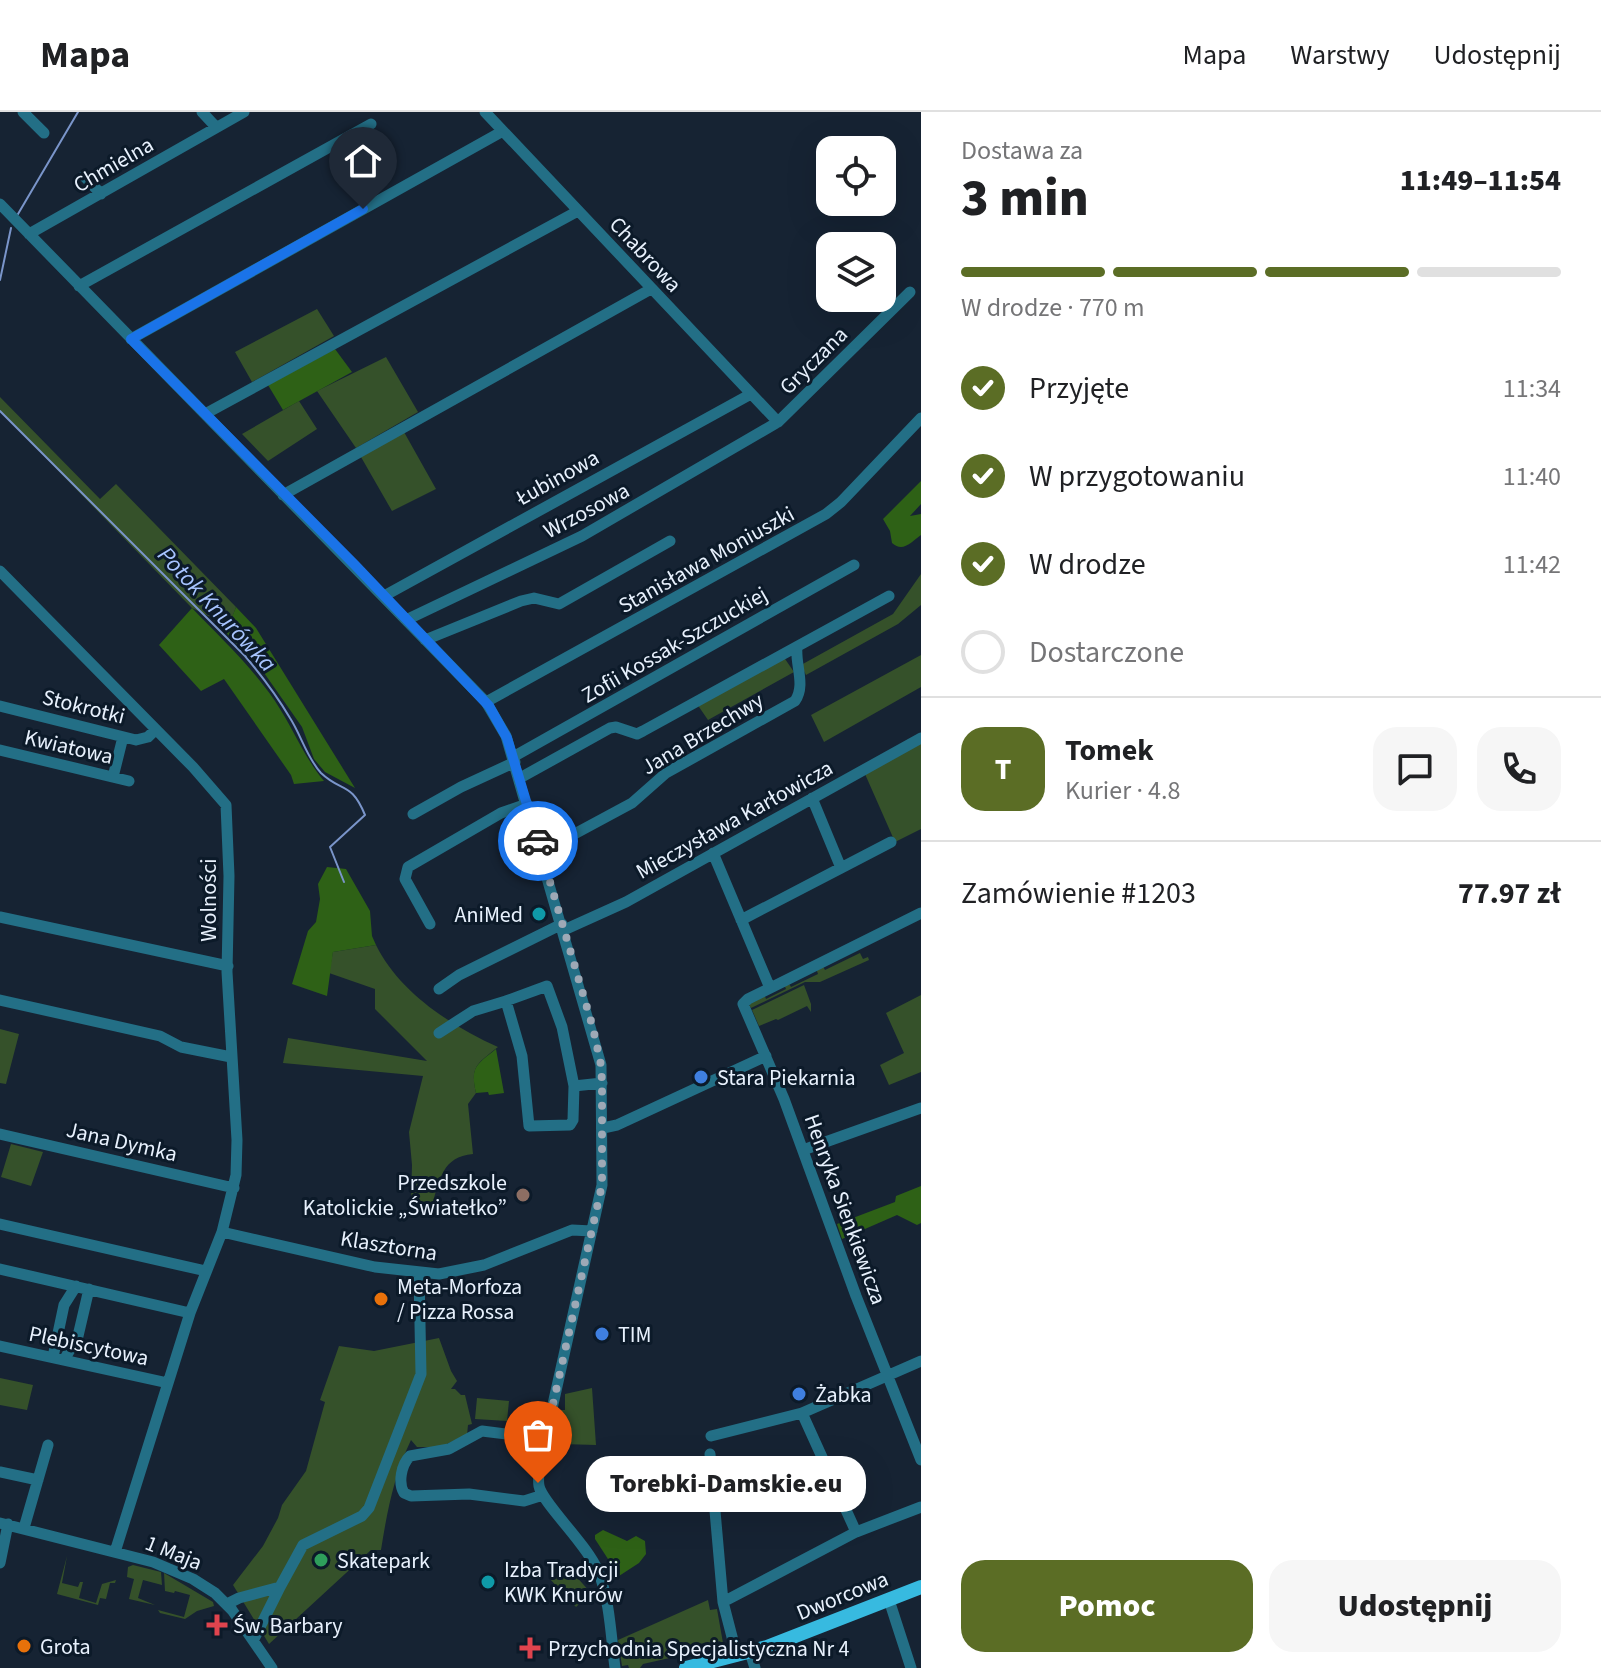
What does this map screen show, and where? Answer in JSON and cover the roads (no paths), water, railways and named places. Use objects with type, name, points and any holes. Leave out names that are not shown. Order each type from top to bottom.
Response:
[{"type":"main road","name":"Dworcowa","points":[[686,1668],[744,1654],[921,1587]]},
{"type":"street","points":[[23,112],[44,133]]},
{"type":"street","points":[[202,112],[216,127]]},
{"type":"street","name":"Chmielna","points":[[29,234],[244,112]]},
{"type":"street","name":"Chabrowa","points":[[485,112],[778,422]]},
{"type":"street","points":[[79,286],[371,124]]},
{"type":"street","points":[[131,339],[503,131]]},
{"type":"street","points":[[84,176],[101,194]]},
{"type":"street","points":[[0,204],[486,702],[506,736],[593,1028],[601,1065],[602,1185],[538,1472],[543,1495],[587,1549],[599,1572],[615,1668]]},
{"type":"street","points":[[205,414],[578,211]]},
{"type":"street","points":[[283,495],[651,289]]},
{"type":"street","name":"Gryczana","points":[[778,422],[910,292]]},
{"type":"street","name":"Łubinowa","points":[[384,596],[751,394]]},
{"type":"street","name":"Stanisława Moniuszki","points":[[486,702],[826,514],[921,418]]},
{"type":"street","name":"Wrzosowa","points":[[406,620],[582,536],[778,422]]},
{"type":"street","points":[[425,640],[521,601],[534,598],[559,604],[670,541]]},
{"type":"street","name":"Zofii Kossak-Szczuckiej","points":[[413,814],[854,565]]},
{"type":"street","name":"Wolności","points":[[0,571],[226,805],[228,966],[237,1140],[234,1188],[222,1232],[190,1313],[115,1552]]},
{"type":"street","points":[[520,778],[610,728],[637,734],[889,596]]},
{"type":"street","name":"Jana Brzechwy","points":[[541,852],[632,803],[666,773],[795,701],[801,686],[796,664],[797,647]]},
{"type":"street","name":"Stokrotki","points":[[0,706],[123,737],[142,739],[155,730]]},
{"type":"street","points":[[113,777],[123,737]]},
{"type":"street","name":"Mieczysława Karłowicza","points":[[439,989],[510,948],[608,912],[921,738]]},
{"type":"street","name":"Kwiatowa","points":[[0,750],[129,781]]},
{"type":"street","points":[[812,798],[841,868]]},
{"type":"street","points":[[430,924],[405,879],[408,867],[501,813],[527,804]]},
{"type":"street","points":[[741,920],[891,842]]},
{"type":"street","points":[[713,853],[770,988]]},
{"type":"street","name":"Henryka Sienkiewicza","points":[[921,913],[743,1004],[803,1150],[856,1296],[921,1460]]},
{"type":"street","points":[[0,917],[228,966]]},
{"type":"street","points":[[439,1033],[473,1011],[547,986],[562,1027],[574,1086],[573,1120],[570,1125],[529,1126],[522,1056],[506,1001]]},
{"type":"street","points":[[0,1000],[160,1036],[181,1047],[231,1057]]},
{"type":"street","points":[[603,1128],[615,1126],[766,1056]]},
{"type":"street","points":[[574,1086],[602,1083]]},
{"type":"street","points":[[803,1150],[921,1108]]},
{"type":"street","name":"Jana Dymka","points":[[0,1134],[234,1188]]},
{"type":"street","points":[[0,1224],[206,1271]]},
{"type":"street","name":"Klasztorna","points":[[222,1232],[419,1274],[460,1272],[572,1230],[592,1231]]},
{"type":"street","points":[[0,1269],[190,1313]]},
{"type":"street","points":[[254,1639],[303,1545],[362,1516],[369,1508],[421,1374],[419,1274]]},
{"type":"street","points":[[59,1359],[64,1305],[83,1288]]},
{"type":"street","points":[[59,1359],[78,1336],[83,1288]]},
{"type":"street","name":"Plebiscytowa","points":[[0,1346],[168,1383]]},
{"type":"street","points":[[711,1436],[802,1413],[921,1361]]},
{"type":"street","points":[[802,1413],[856,1532]]},
{"type":"street","points":[[543,1495],[524,1501],[466,1493],[411,1496],[404,1493],[400,1485],[404,1463],[410,1456],[449,1449],[482,1431],[545,1439]]},
{"type":"street","points":[[24,1528],[48,1445]]},
{"type":"street","points":[[710,1454],[723,1602],[744,1654],[755,1668]]},
{"type":"street","points":[[0,1472],[38,1480]]},
{"type":"street","points":[[723,1602],[856,1532],[921,1507]]},
{"type":"street","points":[[0,1563],[4,1524]]},
{"type":"street","name":"1 Maja","points":[[4,1524],[174,1569],[227,1604],[272,1668]]},
{"type":"street","points":[[227,1604],[280,1587]]},
{"type":"street","points":[[889,1600],[911,1668]]},
{"type":"waterway","points":[[18,214],[78,112]]},
{"type":"waterway","points":[[0,280],[11,228]]},
{"type":"waterway","name":"Potok Knurówka","points":[[0,411],[245,656],[285,710],[316,767],[355,797],[365,815],[330,847],[344,882]]},
{"type":"place","name":"AniMed","points":[[539,914]]},
{"type":"place","name":"Stara Piekarnia","points":[[701,1077]]},
{"type":"place","name":"Przedszkole Katolickie „Światełko”","points":[[523,1195]]},
{"type":"place","name":"Meta-Morfoza / Pizza Rossa","points":[[381,1299]]},
{"type":"place","name":"TIM","points":[[602,1334]]},
{"type":"place","name":"Żabka","points":[[799,1394]]},
{"type":"place","name":"Torebki-Damskie.eu","points":[[538,1483]]},
{"type":"place","name":"Skatepark","points":[[321,1560]]},
{"type":"place","name":"Izba Tradycji KWK Knurów","points":[[488,1582]]},
{"type":"place","name":"Św. Barbary","points":[[217,1625]]},
{"type":"place","name":"Grota","points":[[24,1646]]},
{"type":"place","name":"Przychodnia Specjalistyczna Nr 4","points":[[530,1648]]}]
